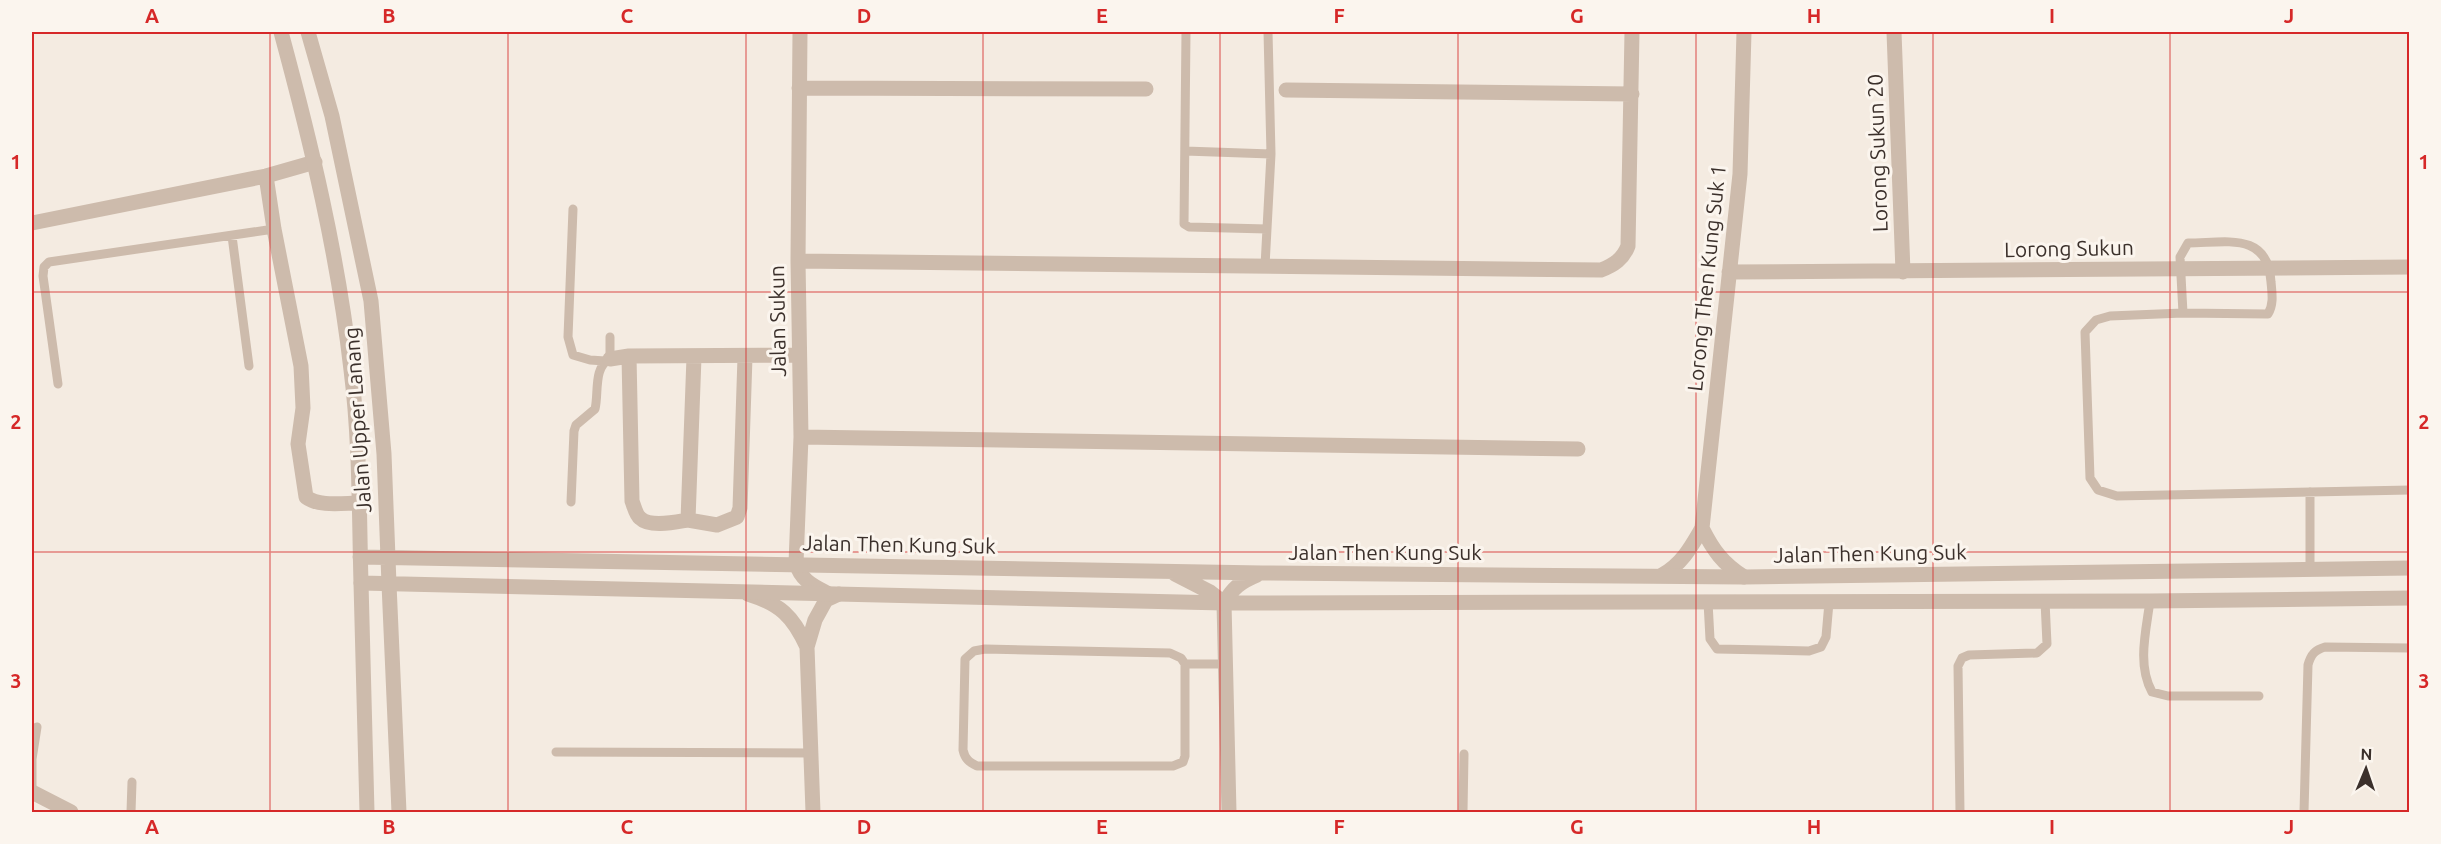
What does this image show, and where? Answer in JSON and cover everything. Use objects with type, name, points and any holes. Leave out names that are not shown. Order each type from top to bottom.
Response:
[{"type":"street","name":"Jalan Upper Lanang","points":[[281,32],[315,162],[338,282],[351,370],[360,503],[367,813]]},
{"type":"street","name":"Jalan Upper Lanang","points":[[308,32],[332,116],[371,301],[384,454],[399,813]]},
{"type":"street","name":"Jalan Sukun","points":[[796,564],[801,437],[798,261],[800,32]]},
{"type":"street","points":[[798,261],[1601,270],[1624,254],[1628,246],[1632,32]]},
{"type":"street","name":"Lorong Then Kung Suk 1","points":[[1702,528],[1740,174],[1744,32]]},
{"type":"street","name":"Lorong Sukun 20","points":[[1894,32],[1903,272]]},
{"type":"street","points":[[800,88],[1146,89]]},
{"type":"street","points":[[1286,90],[1632,94]]},
{"type":"street","points":[[32,223],[266,176],[315,162]]},
{"type":"street","points":[[266,176],[301,366],[303,408],[298,444],[306,497],[312,502],[319,503],[360,503]]},
{"type":"street","name":"Lorong Sukun","points":[[1729,272],[2409,267]]},
{"type":"street","points":[[608,360],[629,356],[799,355]]},
{"type":"street","points":[[629,356],[632,501],[639,518],[646,522],[672,523],[688,520],[717,525],[737,516],[740,508],[746,357]]},
{"type":"street","points":[[688,520],[694,357]]},
{"type":"street","points":[[801,437],[1578,449]]},
{"type":"street","points":[[1662,575],[1684,558],[1702,528]]},
{"type":"street","points":[[1702,528],[1712,549],[1728,566],[1744,577]]},
{"type":"street","name":"Jalan Then Kung Suk","points":[[360,557],[1262,573],[1744,577],[2409,568]]},
{"type":"street","points":[[796,564],[804,580],[834,594]]},
{"type":"street","points":[[1170,571],[1210,592],[1224,603]]},
{"type":"street","points":[[1229,813],[1224,603],[1233,587],[1262,573]]},
{"type":"street","points":[[361,583],[1224,603],[2150,601],[2409,598]]},
{"type":"street","points":[[741,592],[767,600],[785,612],[798,627],[807,647]]},
{"type":"street","points":[[813,813],[807,647],[815,621],[826,600],[834,594]]},
{"type":"street","points":[[32,791],[63,806],[71,813]]},
{"type":"lane","points":[[1186,32],[1184,224],[1189,227],[1267,230]]},
{"type":"lane","points":[[1265,266],[1271,154],[1268,32]]},
{"type":"lane","points":[[1185,151],[1271,154]]},
{"type":"lane","points":[[573,209],[568,337],[573,355],[590,360],[608,360]]},
{"type":"lane","points":[[58,384],[43,276],[44,267],[49,262],[274,229]]},
{"type":"lane","points":[[232,236],[249,366]]},
{"type":"lane","points":[[2182,313],[2180,257],[2188,243],[2246,243],[2255,247],[2270,268],[2272,296],[2268,314],[2182,313],[2110,316],[2096,320],[2085,332],[2090,478],[2098,490],[2116,496],[2409,490]]},
{"type":"lane","points":[[571,502],[574,431],[578,423],[595,409],[598,374],[608,360],[610,337]]},
{"type":"lane","points":[[2310,492],[2310,569]]},
{"type":"lane","points":[[1960,813],[1958,666],[1962,658],[1969,656],[2037,653],[2043,650],[2047,644],[2045,601]]},
{"type":"lane","points":[[2150,601],[2144,666],[2145,680],[2152,692],[2168,696],[2259,696]]},
{"type":"lane","points":[[1708,602],[1710,639],[1717,649],[1809,651],[1821,647],[1826,637],[1829,602]]},
{"type":"lane","points":[[2304,813],[2308,665],[2311,657],[2316,650],[2325,647],[2409,648]]},
{"type":"lane","points":[[985,649],[1170,653],[1181,658],[1185,664],[1185,756],[1179,764],[1173,766],[977,766],[964,755],[965,659],[974,651],[985,649]]},
{"type":"lane","points":[[1185,664],[1225,664]]},
{"type":"lane","points":[[32,791],[32,759],[37,727]]},
{"type":"lane","points":[[556,752],[810,753]]},
{"type":"lane","points":[[1463,813],[1464,754]]},
{"type":"lane","points":[[131,813],[132,782]]}]
